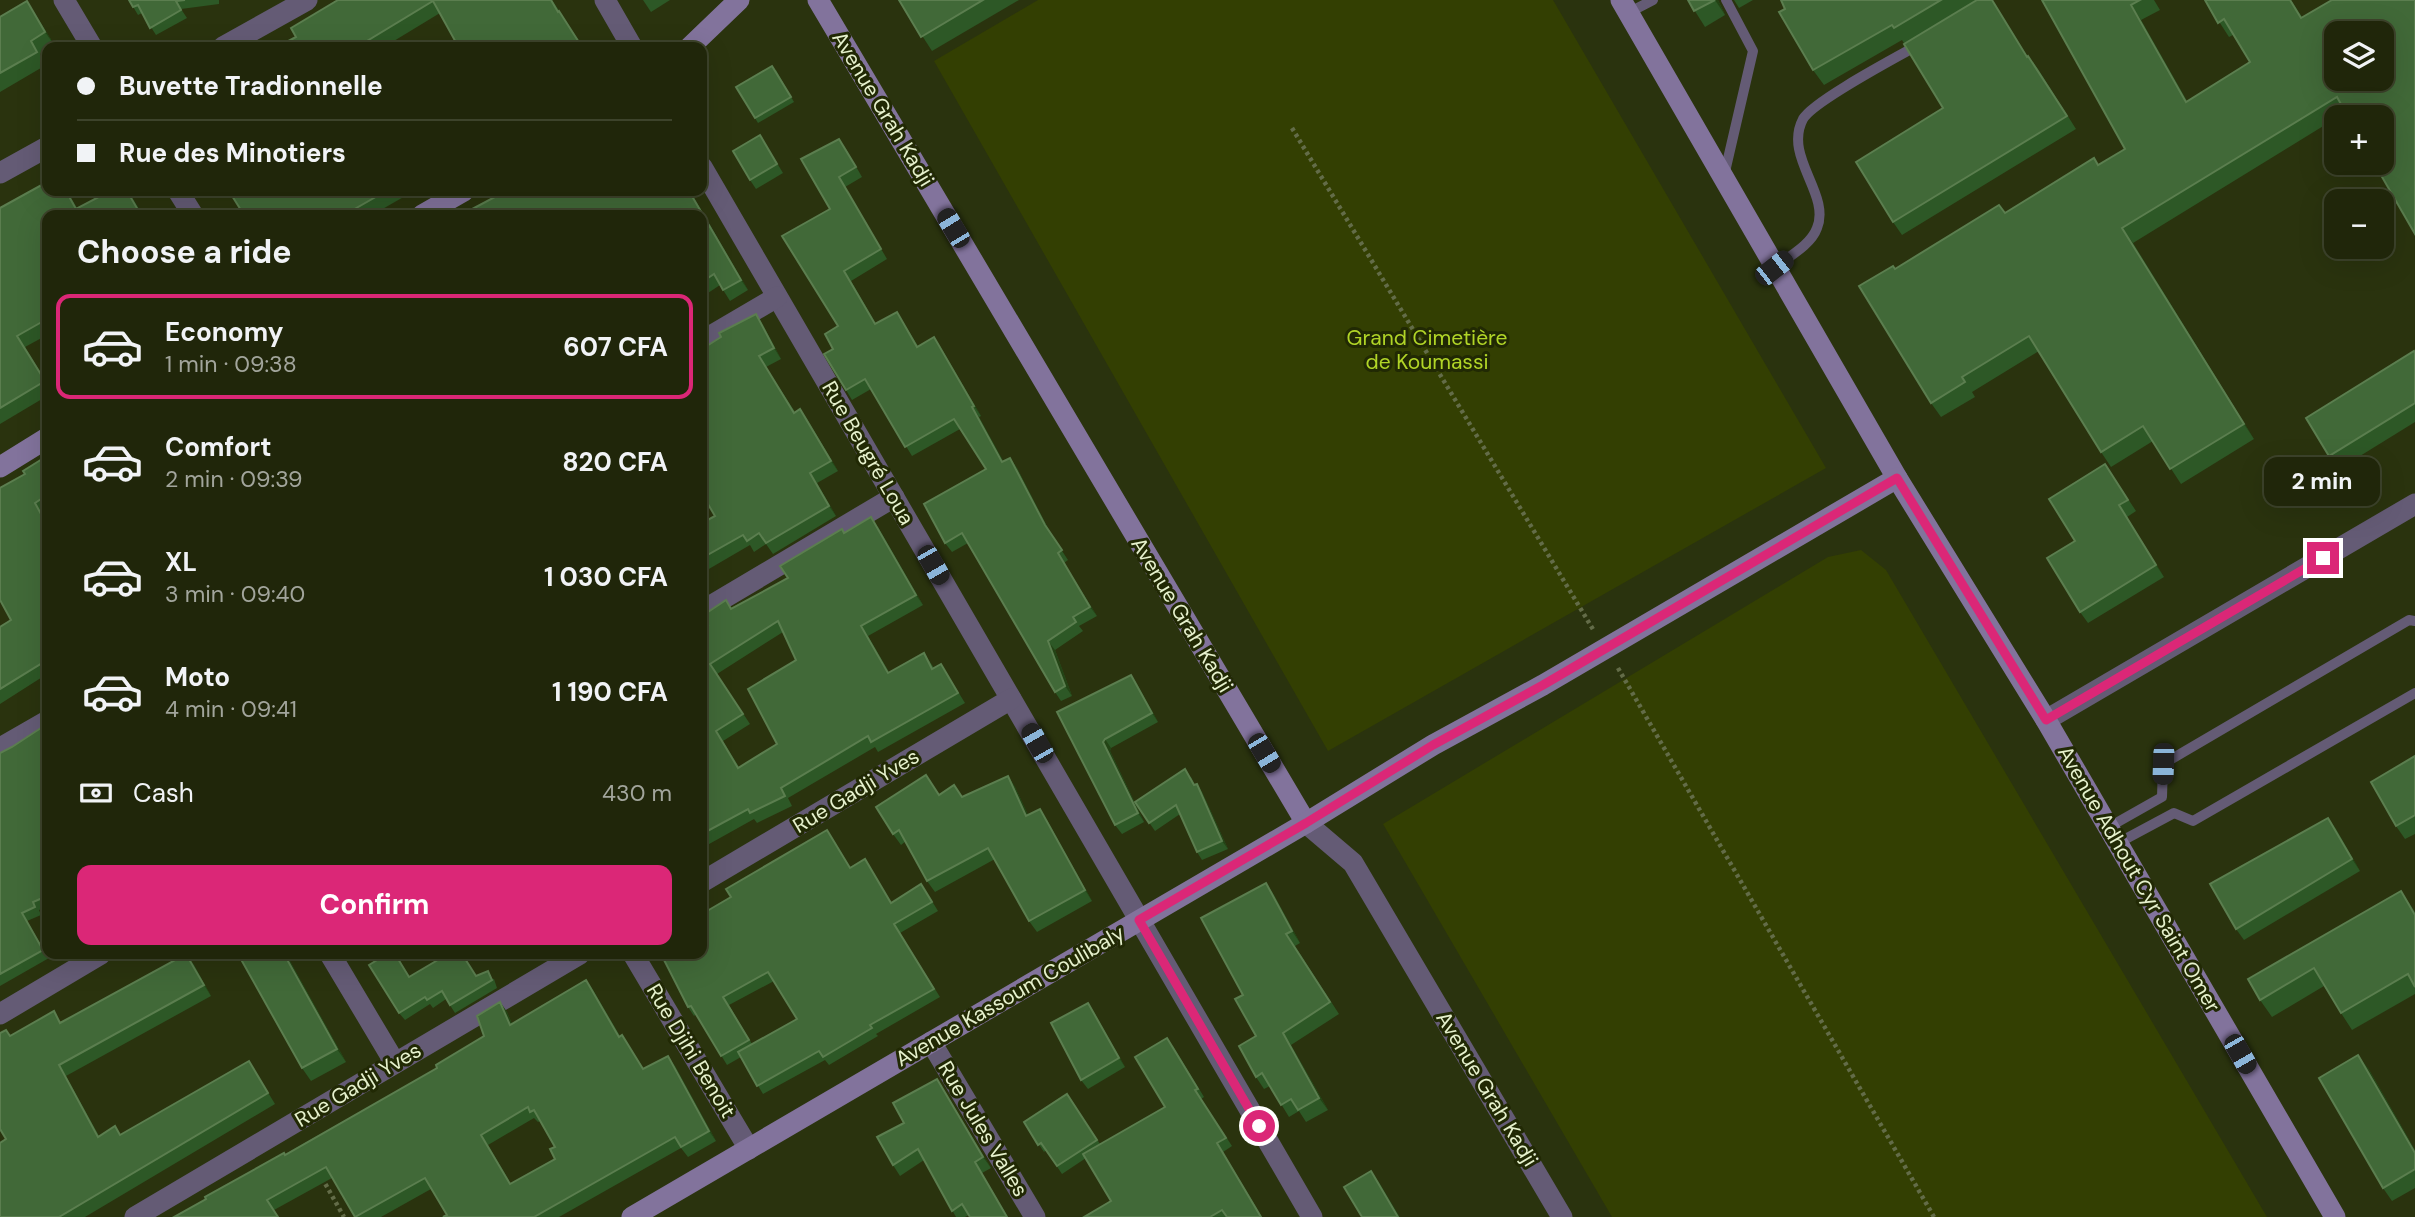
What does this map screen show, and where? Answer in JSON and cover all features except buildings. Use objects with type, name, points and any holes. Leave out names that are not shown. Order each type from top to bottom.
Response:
[{"type":"street","points":[[64,0],[89,42]]},
{"type":"street","points":[[232,42],[307,0]]},
{"type":"street","points":[[605,0],[629,42]]},
{"type":"street","points":[[695,42],[739,0]]},
{"type":"street","name":"Avenue Grah Kadji","points":[[818,0],[1306,823],[1353,863],[1562,1217]]},
{"type":"street","name":"Avenue Adhout Cyr Saint Omer","points":[[1624,7],[1897,478],[2046,720],[2335,1217]]},
{"type":"street","points":[[0,173],[42,150]]},
{"type":"street","name":"Rue Beugré Loua","points":[[707,176],[1312,1217]]},
{"type":"street","points":[[431,210],[455,196]]},
{"type":"street","points":[[707,338],[777,297]]},
{"type":"street","points":[[0,467],[42,441]]},
{"type":"street","name":"Avenue Kassoum Coulibaly","points":[[632,1217],[1306,823],[1433,745],[1543,685],[1897,478]]},
{"type":"street","points":[[707,608],[894,497]]},
{"type":"street","points":[[2046,720],[2415,504]]},
{"type":"street","name":"Rue Gadji Yves","points":[[707,879],[1011,699]]},
{"type":"street","points":[[0,748],[42,724]]},
{"type":"street","points":[[0,1014],[93,959]]},
{"type":"street","points":[[333,959],[395,1063]]},
{"type":"street","name":"Rue Gadji Yves","points":[[135,1217],[572,959]]},
{"type":"street","name":"Rue Djihi Benoit","points":[[636,959],[749,1149]]},
{"type":"street","name":"Rue Jules Valles","points":[[931,1042],[1035,1217]]},
{"type":"lane","points":[[1624,7],[1653,0]]},
{"type":"lane","points":[[1723,179],[1753,51],[1726,0]]},
{"type":"lane","points":[[1774,268],[1810,240],[1818,227],[1818,204],[1801,160],[1798,141],[1803,120],[1816,105],[1934,35]]},
{"type":"lane","points":[[2113,835],[2162,797],[2163,764],[2409,620],[2415,621]]},
{"type":"lane","points":[[2113,835],[2174,813],[2193,821],[2415,693]]},
{"type":"path","points":[[318,1171],[344,1217]]},
{"type":"green space","name":"Grand Cimetière de Koumassi","points":[[1038,0],[1553,0],[1826,468],[1328,751],[934,61]]},
{"type":"green space","points":[[1861,550],[1886,570],[2267,1217],[1612,1217],[1383,824],[1828,557]]},
{"type":"route","points":[[1259,1126],[1139,920],[1433,745],[1543,685],[1897,478],[2046,720],[2323,558]]}]
